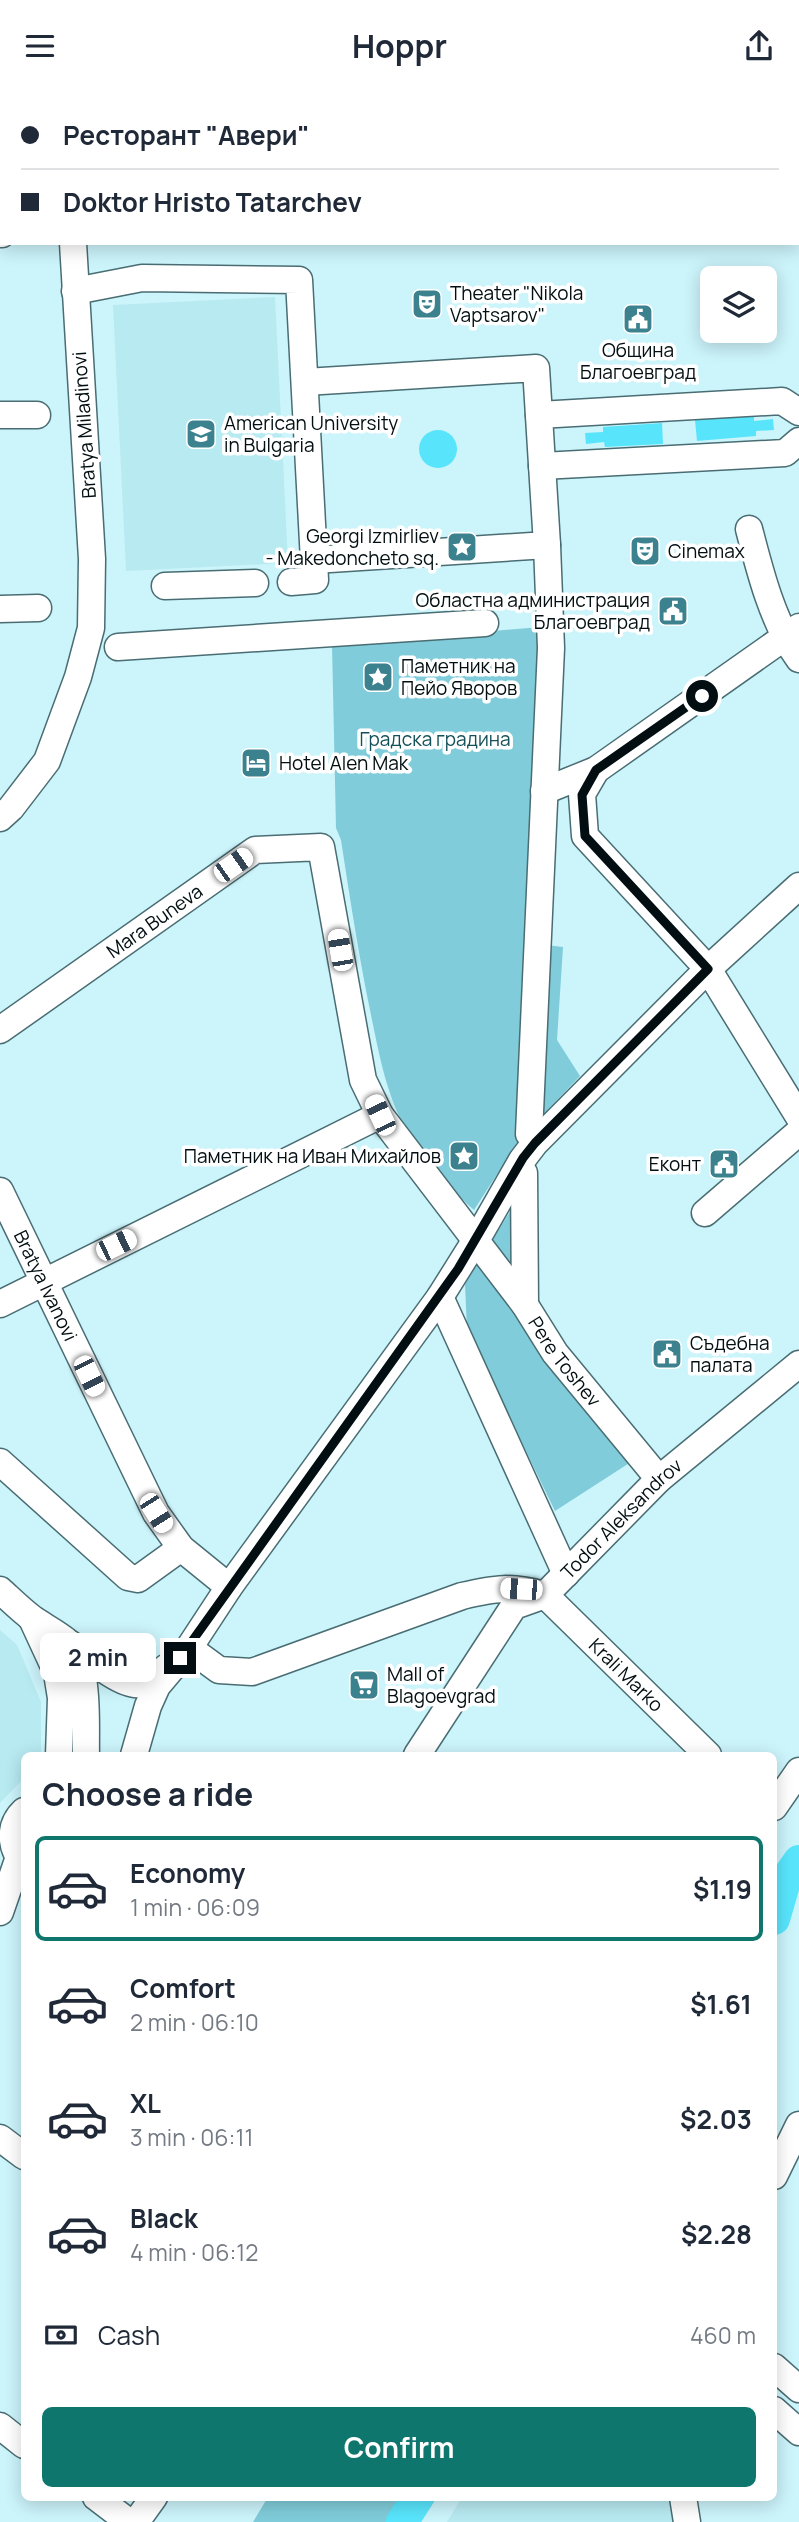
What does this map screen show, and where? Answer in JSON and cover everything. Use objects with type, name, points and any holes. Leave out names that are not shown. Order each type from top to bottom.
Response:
[{"type":"street","name":"Bratya Miladinovi","points":[[0,818],[11,808],[49,757],[78,677],[91,628],[92,559],[73,245]]},
{"type":"street","points":[[75,291],[142,278],[299,279],[315,580],[291,582]]},
{"type":"street","points":[[305,382],[536,368],[552,618],[544,791],[537,1136]]},
{"type":"street","points":[[539,415],[782,401],[799,412]]},
{"type":"street","points":[[0,415],[37,415]]},
{"type":"street","points":[[542,466],[785,453],[799,441]]},
{"type":"street","points":[[544,791],[596,770],[794,641],[777,615],[761,577],[749,529]]},
{"type":"street","points":[[314,560],[547,545]]},
{"type":"street","points":[[165,586],[255,583]]},
{"type":"street","points":[[0,610],[38,608]]},
{"type":"street","points":[[118,647],[485,623]]},
{"type":"street","points":[[596,770],[582,795],[585,836],[708,969],[799,1117]]},
{"type":"street","name":"Mara Buneva","points":[[0,1030],[255,850],[321,847],[363,1080],[380,1115]]},
{"type":"street","points":[[135,1752],[148,1706],[157,1686],[185,1653],[229,1587],[440,1297],[537,1136],[708,969],[799,886]]},
{"type":"street","points":[[0,1304],[380,1115],[476,1241]]},
{"type":"street","points":[[705,1213],[799,1132]]},
{"type":"street","points":[[524,1173],[525,1305]]},
{"type":"street","name":"Bratya Ivanovi","points":[[0,1191],[166,1529],[181,1548],[229,1587]]},
{"type":"street","name":"Pere Toshev","points":[[476,1241],[525,1305],[555,1353],[659,1479]]},
{"type":"street","points":[[440,1297],[566,1574]]},
{"type":"street","name":"Todor Aleksandrov","points":[[185,1653],[219,1670],[252,1672],[461,1596],[495,1588],[521,1589],[545,1595],[659,1479],[799,1364]]},
{"type":"street","points":[[0,1462],[128,1577],[138,1579],[181,1548]]},
{"type":"street","points":[[0,1590],[31,1617],[113,1675],[133,1684],[144,1682],[185,1653]]},
{"type":"street","points":[[419,1752],[514,1606],[545,1595]]},
{"type":"street","name":"Krali Marko","points":[[545,1595],[705,1752]]},
{"type":"street","points":[[31,1617],[57,1673],[61,1698],[59,1752]]},
{"type":"street","points":[[66,1641],[73,1651],[82,1677],[86,1752]]},
{"type":"street","points":[[777,1803],[799,1770]]},
{"type":"street","points":[[21,1816],[13,1835],[14,1847],[21,1858]]},
{"type":"street","points":[[0,1915],[21,1862]]},
{"type":"street","points":[[0,1915],[21,1895]]},
{"type":"street","points":[[777,2170],[799,2125]]},
{"type":"street","points":[[0,2138],[21,2154]]},
{"type":"street","points":[[777,2370],[799,2389]]},
{"type":"street","points":[[777,2413],[799,2432]]},
{"type":"street","points":[[0,2426],[21,2443]]},
{"type":"street","points":[[101,2501],[129,2522]]},
{"type":"street","points":[[136,2522],[151,2501]]},
{"type":"street","points":[[684,2501],[687,2522]]},
{"type":"shaded area","name":"American University in Bulgaria","points":[[275,297],[288,563],[126,571],[113,305]]},
{"type":"shaded area","points":[[754,416],[754,421],[773,419],[774,430],[756,431],[756,436],[697,441],[695,420]]},
{"type":"shaded area","points":[[662,423],[663,444],[605,447],[604,442],[586,444],[585,433],[603,432],[603,427]]},
{"type":"shaded area","points":[[438,430],[452,435],[457,449],[452,463],[438,468],[424,463],[419,449],[424,435]]},
{"type":"shaded area","points":[[0,1630],[17,1645],[41,1702],[41,1752],[21,1752],[21,1781],[0,1803]]},
{"type":"shaded area","points":[[460,2501],[674,2501],[674,2522],[447,2522]]},
{"type":"green space","name":"Градска градина","points":[[540,627],[528,943],[563,947],[557,1040],[580,1076],[519,1140],[474,1210],[442,1178],[412,1140],[398,1114],[382,1065],[341,840],[336,828],[332,645]]},
{"type":"green space","points":[[519,1197],[519,1307],[634,1460],[555,1511],[467,1330],[465,1284]]},
{"type":"green space","points":[[266,2501],[434,2501],[421,2522],[253,2522]]},
{"type":"waterway","points":[[777,1909],[785,1881],[799,1861]]},
{"type":"waterway","points":[[402,2522],[415,2501]]},
{"type":"place","name":"Theater \"Nikola Vaptsarov\"","points":[[427,304]]},
{"type":"place","name":"Община Благоевград","points":[[638,319]]},
{"type":"place","name":"American University in Bulgaria","points":[[201,434]]},
{"type":"place","name":"Georgi Izmirliev - Makedoncheto sq.","points":[[462,547]]},
{"type":"place","name":"Cinemax","points":[[645,551]]},
{"type":"place","name":"Областна администрация Благоевград","points":[[673,611]]},
{"type":"place","name":"Паметник на Пейо Яворов","points":[[378,677]]},
{"type":"place","name":"Hotel Alen Mak","points":[[256,763]]},
{"type":"place","name":"Паметник на Иван Михайлов","points":[[464,1156]]},
{"type":"place","name":"Еконт","points":[[724,1164]]},
{"type":"place","name":"Съдебна палата","points":[[667,1354]]},
{"type":"place","name":"Mall of Blagoevgrad","points":[[364,1685]]},
{"type":"route","points":[[180,1658],[440,1297],[523,1158],[708,969],[585,836],[582,795],[596,770],[702,696]]}]
